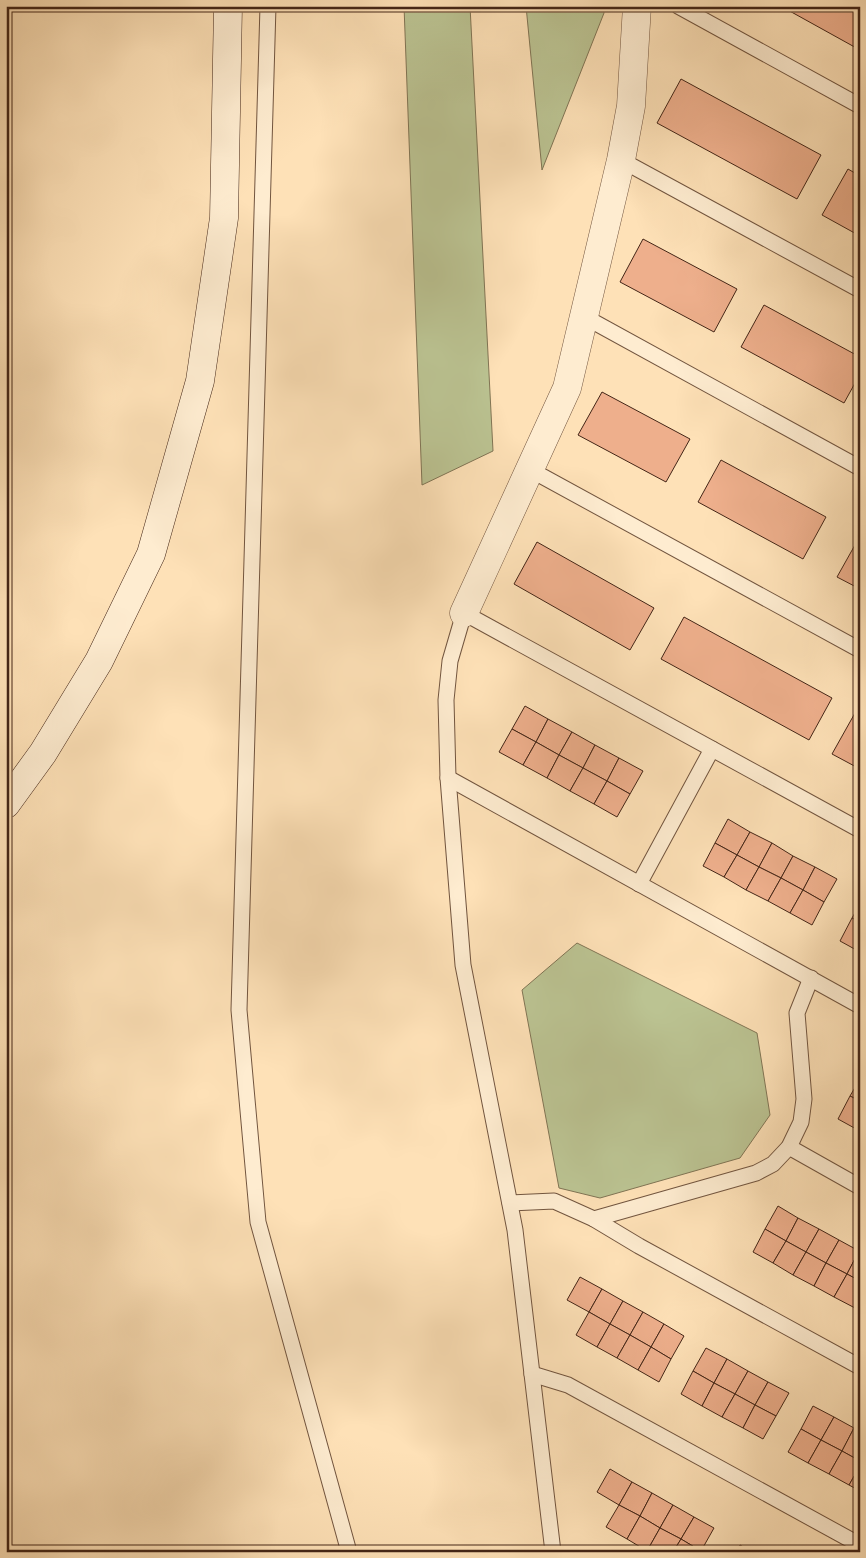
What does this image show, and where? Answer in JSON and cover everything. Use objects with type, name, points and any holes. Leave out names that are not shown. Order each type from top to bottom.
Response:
[{"type":"main road","points":[[6,804],[43,753],[99,661],[151,554],[200,381],[224,218],[228,6]]},
{"type":"main road","points":[[464,613],[567,388],[621,160],[631,106],[638,6]]},
{"type":"lane","points":[[268,6],[239,1010],[258,1222],[348,1552]]},
{"type":"lane","points":[[678,6],[860,106]]},
{"type":"lane","points":[[621,160],[860,290]]},
{"type":"lane","points":[[583,316],[860,468]]},
{"type":"lane","points":[[529,469],[860,650]]},
{"type":"lane","points":[[553,1552],[515,1230],[464,965],[448,778],[446,700],[450,661],[464,613],[860,830]]},
{"type":"lane","points":[[640,884],[712,749]]},
{"type":"lane","points":[[448,778],[860,1006]]},
{"type":"lane","points":[[594,1219],[756,1173],[773,1164],[789,1148],[801,1122],[804,1099],[797,1013],[810,978]]},
{"type":"lane","points":[[789,1148],[860,1187]]},
{"type":"lane","points":[[510,1203],[554,1201],[594,1219],[647,1251],[860,1367]]},
{"type":"lane","points":[[532,1374],[568,1385],[860,1545]]},
{"type":"green space","points":[[404,6],[470,6],[493,451],[422,485]]},
{"type":"green space","points":[[526,6],[604,6],[604,13],[542,170]]},
{"type":"green space","points":[[577,943],[757,1033],[770,1115],[740,1158],[600,1198],[559,1188],[522,990]]},
{"type":"building","points":[[787,6],[860,6],[860,50],[786,9]]},
{"type":"building","points":[[681,79],[821,155],[797,199],[657,123]]},
{"type":"building","points":[[848,169],[860,176],[860,236],[822,215]]},
{"type":"building","points":[[643,239],[737,289],[714,332],[620,282]]},
{"type":"building","points":[[764,305],[860,357],[860,374],[844,403],[741,347]]},
{"type":"building","points":[[602,392],[690,439],[666,482],[578,435]]},
{"type":"building","points":[[721,460],[826,517],[803,559],[698,502]]},
{"type":"building","points":[[860,536],[860,589],[837,577]]},
{"type":"building","points":[[537,542],[654,608],[630,650],[514,584]]},
{"type":"building","points":[[684,617],[832,698],[809,740],[661,659]]},
{"type":"building","points":[[525,706],[548,719],[536,742],[512,729]]},
{"type":"building","points":[[855,713],[860,715],[860,769],[832,754]]},
{"type":"building","points":[[548,719],[572,732],[559,755],[536,742]]},
{"type":"building","points":[[512,729],[536,742],[523,765],[499,752]]},
{"type":"building","points":[[572,732],[595,745],[583,768],[559,755]]},
{"type":"building","points":[[536,742],[559,755],[547,778],[523,765]]},
{"type":"building","points":[[595,745],[619,758],[607,781],[583,768]]},
{"type":"building","points":[[559,755],[583,768],[570,791],[547,778]]},
{"type":"building","points":[[619,758],[643,771],[630,794],[607,781]]},
{"type":"building","points":[[583,768],[607,781],[594,804],[570,791]]},
{"type":"building","points":[[607,781],[630,794],[617,817],[594,804]]},
{"type":"building","points":[[728,819],[750,832],[737,855],[715,843]]},
{"type":"building","points":[[750,832],[772,843],[759,867],[737,855]]},
{"type":"building","points":[[715,843],[737,855],[724,877],[703,866]]},
{"type":"building","points":[[772,843],[793,856],[781,878],[759,867]]},
{"type":"building","points":[[737,855],[759,867],[746,890],[724,877]]},
{"type":"building","points":[[793,856],[815,867],[803,890],[781,878]]},
{"type":"building","points":[[759,867],[781,878],[768,901],[746,890]]},
{"type":"building","points":[[815,867],[837,879],[824,902],[803,890]]},
{"type":"building","points":[[781,878],[803,890],[790,913],[768,901]]},
{"type":"building","points":[[803,890],[824,902],[812,925],[790,913]]},
{"type":"building","points":[[860,904],[860,922],[852,918]]},
{"type":"building","points":[[852,918],[860,922],[860,952],[840,941]]},
{"type":"building","points":[[860,1079],[860,1101],[850,1096]]},
{"type":"building","points":[[850,1096],[860,1101],[860,1127],[858,1130],[838,1119]]},
{"type":"building","points":[[778,1206],[798,1218],[786,1241],[765,1229]]},
{"type":"building","points":[[798,1218],[819,1229],[806,1252],[786,1241]]},
{"type":"building","points":[[765,1229],[786,1241],[773,1263],[753,1252]]},
{"type":"building","points":[[819,1229],[839,1240],[826,1263],[806,1252]]},
{"type":"building","points":[[839,1240],[859,1251],[847,1274],[826,1263]]},
{"type":"building","points":[[786,1241],[806,1252],[793,1275],[773,1263]]},
{"type":"building","points":[[860,1251],[860,1281],[847,1274]]},
{"type":"building","points":[[806,1252],[826,1263],[814,1286],[793,1275]]},
{"type":"building","points":[[826,1263],[847,1274],[834,1297],[814,1286]]},
{"type":"building","points":[[847,1274],[860,1281],[860,1299],[855,1308],[834,1297]]},
{"type":"building","points":[[580,1277],[602,1289],[589,1312],[567,1300]]},
{"type":"building","points":[[602,1289],[623,1301],[610,1324],[589,1312]]},
{"type":"building","points":[[623,1301],[643,1312],[630,1335],[610,1324]]},
{"type":"building","points":[[589,1312],[610,1324],[597,1347],[576,1335]]},
{"type":"building","points":[[643,1312],[664,1324],[651,1347],[630,1335]]},
{"type":"building","points":[[610,1324],[630,1335],[617,1358],[597,1347]]},
{"type":"building","points":[[664,1324],[684,1336],[671,1359],[651,1347]]},
{"type":"building","points":[[630,1335],[651,1347],[638,1370],[617,1358]]},
{"type":"building","points":[[651,1347],[671,1359],[659,1382],[638,1370]]},
{"type":"building","points":[[706,1348],[727,1359],[714,1383],[693,1371]]},
{"type":"building","points":[[727,1359],[748,1371],[735,1394],[714,1383]]},
{"type":"building","points":[[693,1371],[714,1383],[702,1406],[681,1394]]},
{"type":"building","points":[[748,1371],[768,1382],[755,1405],[735,1394]]},
{"type":"building","points":[[768,1382],[789,1393],[776,1416],[755,1405]]},
{"type":"building","points":[[714,1383],[735,1394],[722,1417],[702,1406]]},
{"type":"building","points":[[735,1394],[755,1405],[743,1428],[722,1417]]},
{"type":"building","points":[[755,1405],[776,1416],[763,1439],[743,1428]]},
{"type":"building","points":[[813,1406],[834,1417],[821,1440],[801,1429]]},
{"type":"building","points":[[834,1417],[854,1428],[842,1451],[821,1440]]},
{"type":"building","points":[[854,1428],[860,1431],[860,1461],[842,1451]]},
{"type":"building","points":[[801,1429],[821,1440],[808,1463],[788,1452]]},
{"type":"building","points":[[821,1440],[842,1451],[829,1474],[808,1463]]},
{"type":"building","points":[[842,1451],[860,1461],[860,1466],[849,1485],[829,1474]]},
{"type":"building","points":[[860,1466],[860,1491],[849,1485]]},
{"type":"building","points":[[610,1469],[632,1482],[619,1505],[597,1492]]},
{"type":"building","points":[[632,1482],[652,1493],[640,1516],[619,1505]]},
{"type":"building","points":[[652,1493],[673,1505],[660,1528],[640,1516]]},
{"type":"building","points":[[619,1505],[640,1516],[627,1539],[606,1527]]},
{"type":"building","points":[[673,1505],[694,1517],[681,1539],[660,1528]]},
{"type":"building","points":[[640,1516],[660,1528],[647,1551],[627,1539]]},
{"type":"building","points":[[694,1517],[714,1528],[701,1551],[681,1539]]},
{"type":"building","points":[[660,1528],[681,1539],[673,1552],[647,1551]]},
{"type":"building","points":[[681,1539],[701,1551],[701,1552],[673,1552]]},
{"type":"building","points":[[740,1545],[752,1552],[737,1552]]}]
